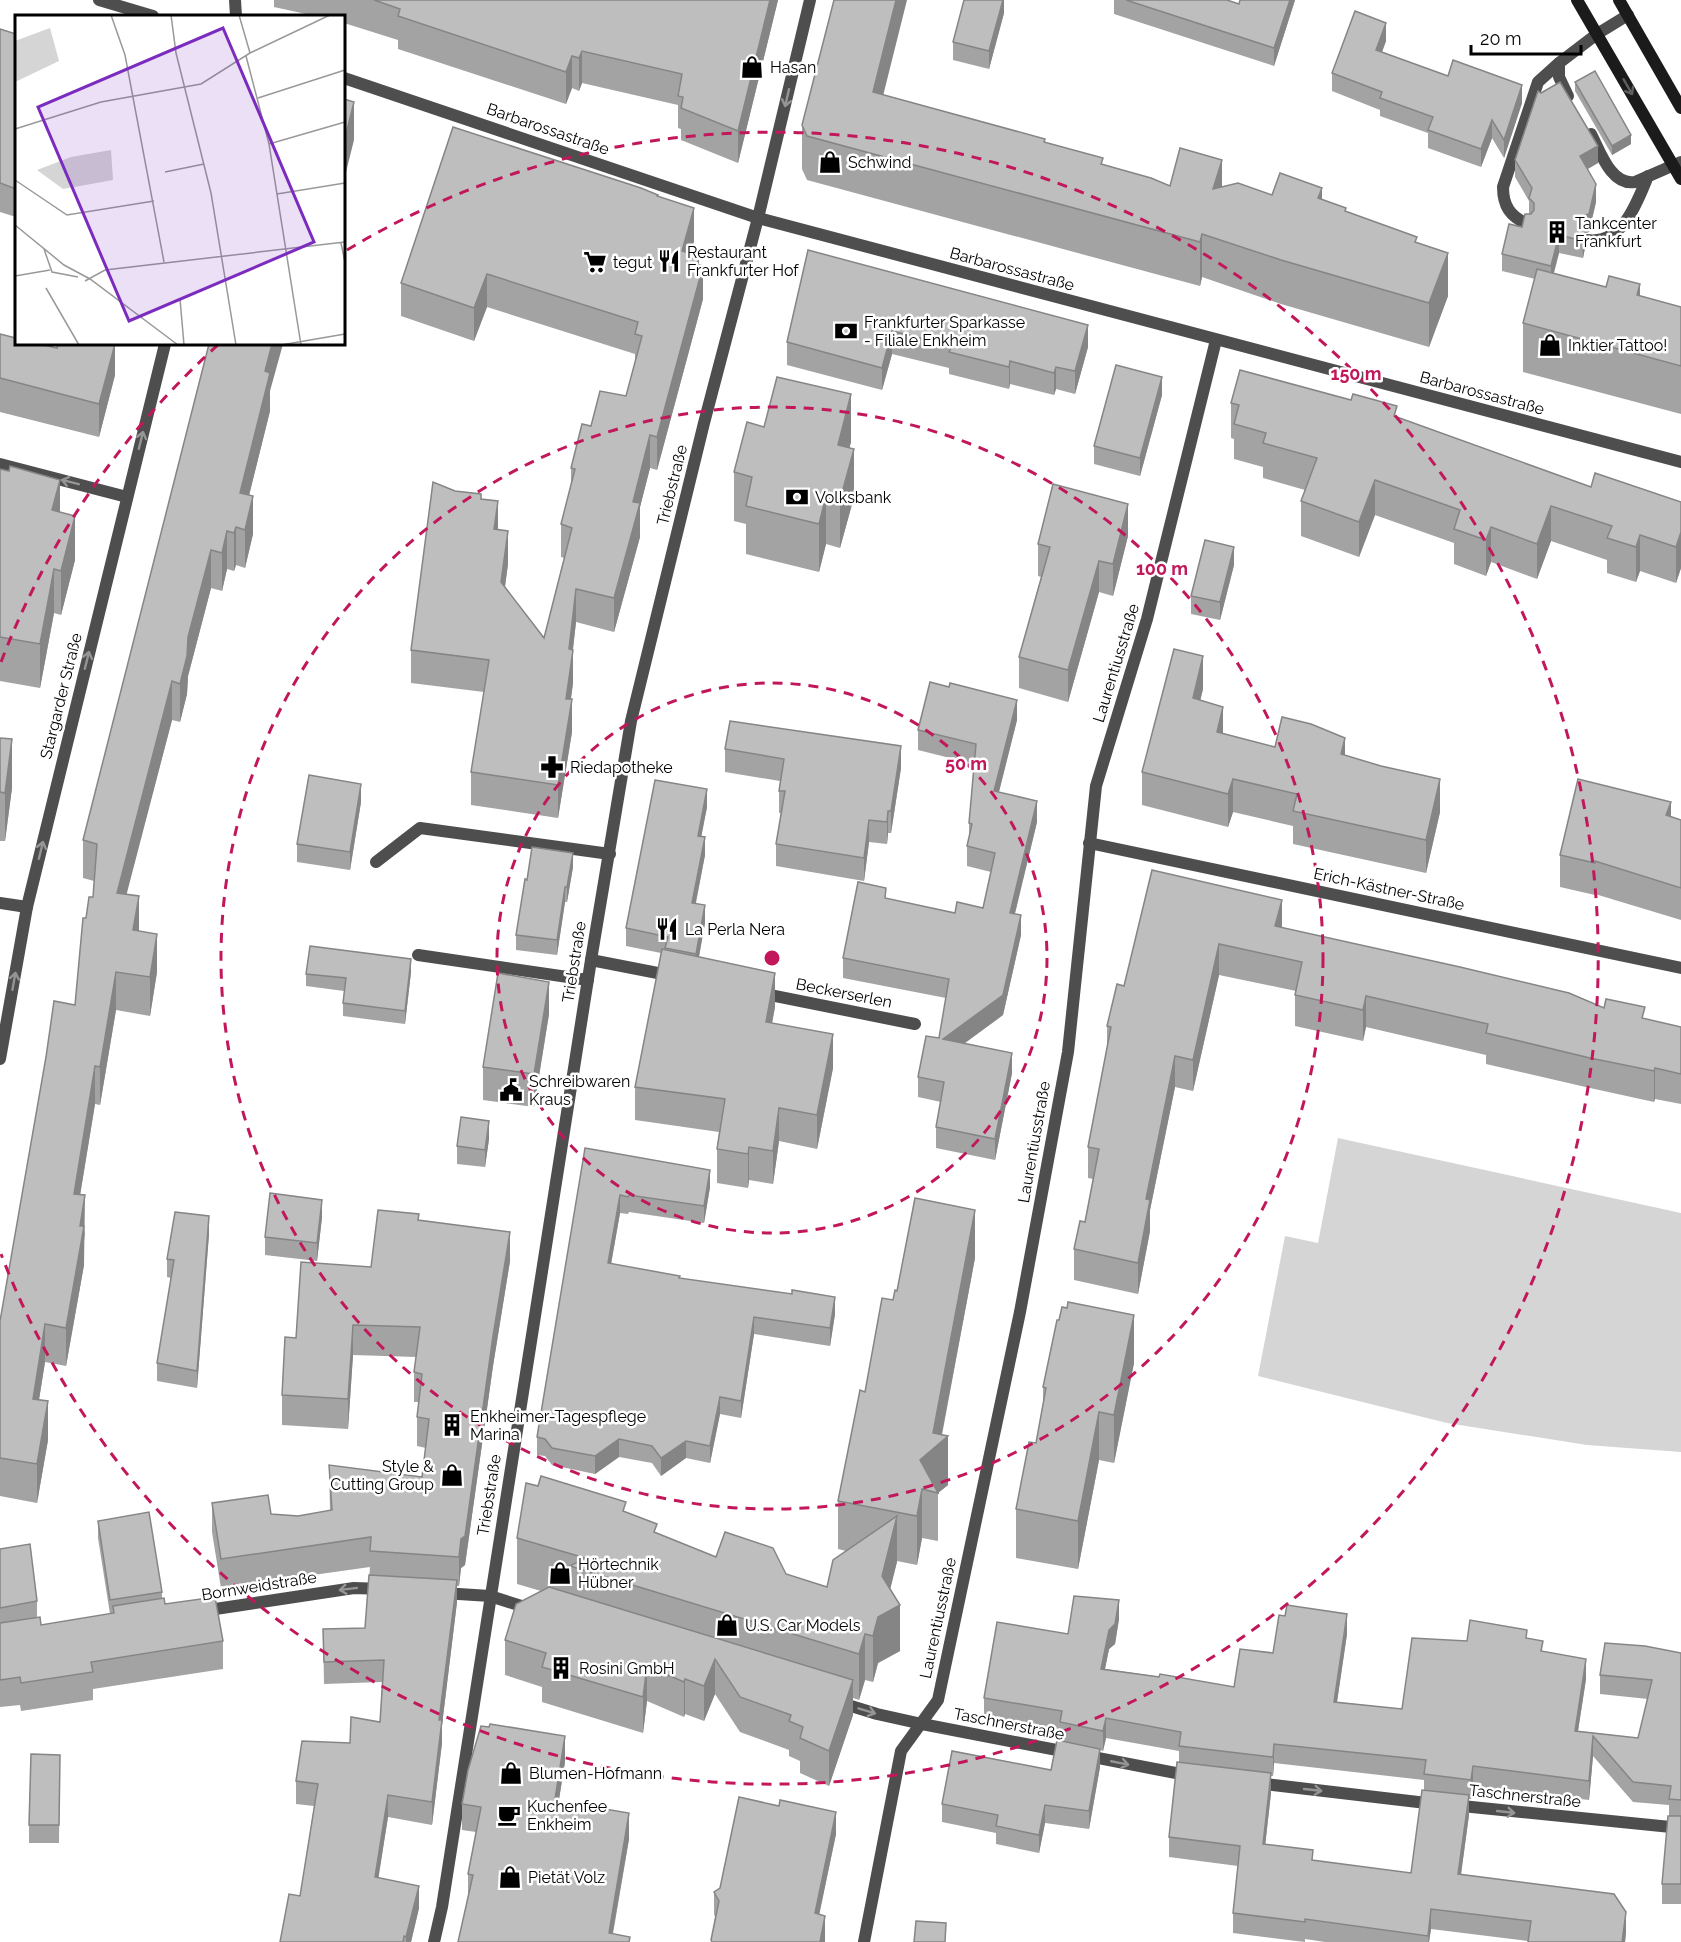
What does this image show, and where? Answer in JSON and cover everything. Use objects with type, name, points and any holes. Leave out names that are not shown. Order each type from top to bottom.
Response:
[{"type":"main road","points":[[1577,0],[1677,164],[1681,179]]},
{"type":"main road","points":[[1619,0],[1681,108]]},
{"type":"street","points":[[99,0],[150,15]]},
{"type":"street","name":"Triebstraße","points":[[434,1942],[442,1907],[591,960],[631,721],[704,423],[758,218],[810,0]]},
{"type":"street","points":[[1527,224],[1516,219],[1506,208],[1503,187],[1538,82],[1597,34],[1628,15]]},
{"type":"street","points":[[1559,63],[1561,84],[1573,104]]},
{"type":"street","name":"Barbarossastraße","points":[[345,78],[758,218],[1681,462]]},
{"type":"street","points":[[1585,124],[1614,175],[1621,180],[1630,183],[1677,164]]},
{"type":"street","points":[[1587,240],[1594,241],[1621,229],[1633,211],[1648,176]]},
{"type":"street","name":"Laurentiusstraße","points":[[864,1942],[901,1751],[938,1700],[1020,1312],[1068,1052],[1096,786],[1147,619],[1216,340]]},
{"type":"street","name":"Stargarder Straße","points":[[0,1059],[27,907],[165,345]]},
{"type":"street","points":[[0,464],[127,496]]},
{"type":"street","points":[[376,862],[420,828],[610,854]]},
{"type":"street","name":"Erich-Kästner-Straße","points":[[1089,843],[1681,969]]},
{"type":"street","points":[[0,903],[27,907]]},
{"type":"street","points":[[418,955],[588,980]]},
{"type":"street","points":[[591,960],[684,978]]},
{"type":"street","name":"Beckerserlen","points":[[753,992],[915,1024]]},
{"type":"street","name":"Bornweidstraße","points":[[189,1613],[354,1588],[399,1590]]},
{"type":"street","points":[[433,1592],[490,1596],[547,1613]]},
{"type":"street","name":"Taschnerstraße","points":[[820,1697],[877,1714],[922,1724],[1202,1777]]},
{"type":"street","name":"Taschnerstraße","points":[[1248,1782],[1529,1814],[1681,1828]]},
{"type":"shaded area","points":[[1338,1138],[1681,1213],[1681,1452],[1587,1445],[1447,1423],[1258,1376],[1285,1236],[1318,1243]]},
{"type":"building","points":[[374,0],[770,0],[738,131],[681,108],[683,97],[678,96],[682,74],[582,51],[579,58],[572,56],[566,72],[398,16],[400,9]]},
{"type":"building","points":[[834,0],[896,0],[873,92],[1045,139],[1044,142],[1103,158],[1101,164],[1151,178],[1170,186],[1180,148],[1222,160],[1213,189],[1238,183],[1272,195],[1280,173],[1322,188],[1318,198],[1346,208],[1345,211],[1417,237],[1415,242],[1448,253],[1429,303],[1281,260],[1202,234],[1200,242],[807,136],[802,125]]},
{"type":"building","points":[[964,0],[1003,0],[989,51],[953,42]]},
{"type":"building","points":[[1126,0],[1227,0],[1239,4],[1240,0],[1290,0],[1274,48]]},
{"type":"building","points":[[1355,11],[1386,23],[1376,50],[1448,76],[1453,60],[1522,85],[1504,140],[1492,120],[1481,149],[1428,130],[1433,117],[1380,98],[1382,92],[1332,73]]},
{"type":"building","points":[[0,29],[15,34],[15,189],[0,183]]},
{"type":"building","points":[[1595,71],[1631,135],[1612,146],[1575,82]]},
{"type":"building","points":[[1560,82],[1598,146],[1580,156],[1596,184],[1589,214],[1582,216],[1579,222],[1580,227],[1585,230],[1583,241],[1559,235],[1551,266],[1502,254],[1509,224],[1522,227],[1525,214],[1531,214],[1534,210],[1534,203],[1529,198],[1532,188],[1515,160],[1538,91],[1541,93]]},
{"type":"building","points":[[345,99],[354,102],[345,138]]},
{"type":"building","points":[[453,127],[641,188],[657,196],[694,208],[682,251],[699,256],[697,264],[703,266],[657,437],[650,435],[633,502],[640,503],[614,598],[576,589],[569,649],[573,650],[566,699],[572,699],[558,785],[471,772],[489,660],[411,650],[433,482],[455,491],[481,494],[481,499],[498,501],[494,529],[508,531],[501,582],[544,638],[572,528],[561,524],[575,469],[571,468],[582,424],[591,426],[600,391],[626,396],[642,336],[635,334],[638,322],[487,274],[474,308],[401,283]]},
{"type":"building","points":[[808,250],[1088,325],[1075,371],[1056,367],[1054,373],[1010,361],[1009,367],[949,352],[952,346],[892,331],[882,368],[787,342]]},
{"type":"building","points":[[1537,269],[1606,287],[1609,276],[1640,284],[1637,295],[1681,307],[1681,366],[1523,323]]},
{"type":"building","points":[[0,334],[15,338],[15,345],[44,345],[57,348],[58,345],[115,345],[99,404],[0,378]]},
{"type":"building","points":[[209,345],[272,345],[265,371],[270,373],[240,493],[253,496],[245,530],[236,527],[234,533],[227,531],[222,553],[211,550],[188,637],[187,656],[180,684],[172,681],[117,893],[139,896],[133,930],[157,934],[150,977],[116,972],[100,1067],[95,1066],[74,1194],[85,1195],[80,1226],[84,1226],[66,1328],[45,1324],[33,1399],[48,1401],[37,1464],[0,1458],[0,1321],[54,1001],[75,1005],[83,918],[86,918],[89,897],[93,897],[97,844],[83,840]]},
{"type":"building","points":[[1116,365],[1162,377],[1140,458],[1094,446]]},
{"type":"building","points":[[1240,370],[1351,400],[1353,394],[1397,406],[1394,416],[1591,487],[1595,473],[1681,502],[1681,532],[1676,547],[1640,535],[1636,547],[1607,538],[1612,526],[1551,506],[1537,544],[1491,527],[1486,540],[1454,529],[1460,510],[1375,480],[1359,522],[1301,501],[1317,458],[1263,443],[1266,433],[1234,424],[1239,405],[1231,403]]},
{"type":"building","points":[[777,377],[851,394],[838,445],[854,449],[840,500],[826,496],[819,524],[746,506],[752,477],[734,472],[747,422],[764,427]]},
{"type":"building","points":[[10,466],[60,480],[52,510],[75,516],[61,571],[54,569],[40,644],[0,637],[0,469],[9,471]]},
{"type":"building","points":[[1053,484],[1128,504],[1113,564],[1099,561],[1068,670],[1019,657],[1050,547],[1038,544]]},
{"type":"building","points":[[1205,540],[1234,547],[1220,602],[1191,596]]},
{"type":"building","points":[[1174,649],[1203,656],[1193,698],[1223,707],[1217,732],[1275,747],[1282,717],[1311,724],[1345,738],[1341,754],[1381,766],[1440,779],[1426,840],[1293,811],[1297,794],[1233,779],[1228,794],[1142,772]]},
{"type":"building","points":[[930,682],[949,687],[950,683],[1017,700],[994,791],[1037,801],[1010,913],[1021,915],[1003,995],[943,1039],[1012,1053],[995,1139],[936,1127],[944,1082],[918,1077],[926,1036],[939,1038],[949,979],[843,958],[858,882],[886,888],[885,898],[955,913],[957,902],[983,908],[995,853],[967,846],[972,824],[969,823],[976,744],[918,730]]},
{"type":"building","points":[[730,721],[901,746],[891,811],[888,811],[887,822],[869,820],[864,858],[776,844],[785,791],[779,791],[784,759],[725,749]]},
{"type":"building","points":[[0,738],[12,739],[5,793],[0,792]]},
{"type":"building","points":[[309,775],[361,784],[350,852],[297,844]]},
{"type":"building","points":[[1578,779],[1671,802],[1666,815],[1681,820],[1681,888],[1595,861],[1595,863],[1560,855]]},
{"type":"building","points":[[655,780],[707,789],[698,836],[705,837],[692,903],[705,905],[696,954],[665,948],[668,937],[626,928]]},
{"type":"building","points":[[532,847],[573,853],[557,940],[516,935]]},
{"type":"building","points":[[1152,870],[1282,900],[1275,926],[1569,993],[1604,1008],[1606,999],[1645,1007],[1642,1018],[1681,1027],[1681,1074],[1590,1058],[1486,1033],[1488,1024],[1366,996],[1363,1010],[1295,995],[1302,962],[1219,944],[1193,1060],[1175,1056],[1146,1199],[1150,1200],[1138,1263],[1074,1249],[1080,1221],[1085,1222],[1099,1149],[1088,1147],[1111,1027],[1107,1026],[1117,984],[1124,986]]},
{"type":"building","points":[[310,946],[411,959],[405,1011],[343,1003],[346,978],[306,974]]},
{"type":"building","points":[[662,949],[775,973],[766,1022],[833,1034],[817,1115],[779,1108],[773,1151],[749,1147],[748,1154],[717,1149],[725,1099],[635,1087]]},
{"type":"building","points":[[498,973],[549,982],[534,1074],[483,1067]]},
{"type":"building","points":[[461,1117],[489,1121],[485,1150],[457,1146]]},
{"type":"building","points":[[585,1148],[710,1170],[704,1206],[620,1195],[608,1263],[680,1276],[679,1278],[792,1294],[792,1290],[835,1297],[830,1328],[754,1317],[741,1401],[720,1397],[710,1446],[686,1441],[661,1458],[652,1446],[619,1439],[595,1456],[552,1448],[545,1439],[537,1437]]},
{"type":"building","points":[[270,1193],[322,1200],[317,1243],[265,1237]]},
{"type":"building","points":[[915,1198],[975,1210],[933,1433],[948,1436],[920,1460],[938,1493],[922,1489],[917,1516],[838,1501],[860,1390],[865,1392],[882,1298],[893,1300],[895,1290],[897,1291]]},
{"type":"building","points":[[378,1210],[419,1214],[418,1220],[510,1232],[465,1536],[461,1539],[459,1557],[370,1551],[371,1537],[221,1559],[212,1503],[268,1495],[271,1514],[298,1516],[332,1510],[329,1465],[422,1477],[429,1419],[417,1417],[422,1374],[414,1372],[420,1327],[353,1325],[348,1399],[282,1395],[285,1337],[296,1338],[301,1262],[371,1267]]},
{"type":"building","points":[[175,1212],[209,1216],[197,1371],[157,1363],[174,1260],[167,1259]]},
{"type":"building","points":[[1068,1302],[1134,1315],[1114,1415],[1099,1412],[1078,1521],[1016,1509],[1029,1442],[1036,1443],[1046,1388],[1043,1387],[1057,1320],[1059,1320],[1062,1307],[1067,1308]]},
{"type":"building","points":[[541,1476],[626,1502],[623,1511],[657,1524],[654,1532],[716,1557],[725,1532],[773,1548],[786,1574],[827,1587],[833,1560],[897,1516],[882,1576],[900,1605],[878,1617],[873,1636],[865,1634],[859,1654],[570,1566],[585,1558],[517,1538],[526,1483],[538,1486]]},
{"type":"building","points":[[149,1512],[162,1592],[110,1600],[98,1521]]},
{"type":"building","points":[[30,1544],[37,1601],[0,1608],[0,1549]]},
{"type":"building","points":[[369,1575],[457,1580],[439,1720],[442,1720],[432,1802],[388,1795],[375,1877],[419,1886],[403,1942],[280,1942],[289,1894],[300,1896],[318,1784],[296,1781],[302,1741],[350,1743],[351,1717],[380,1722],[384,1660],[324,1662],[323,1629],[365,1628]]},
{"type":"building","points":[[549,1587],[853,1680],[829,1751],[800,1738],[803,1727],[789,1721],[791,1715],[740,1697],[715,1659],[704,1686],[685,1679],[684,1682],[647,1666],[643,1697],[542,1667],[546,1653],[505,1640],[516,1604]]},
{"type":"building","points":[[1074,1596],[1119,1600],[1115,1624],[1109,1630],[1101,1669],[1159,1677],[1160,1674],[1234,1687],[1240,1649],[1273,1653],[1279,1615],[1285,1616],[1287,1605],[1347,1614],[1334,1702],[1402,1709],[1412,1638],[1467,1641],[1470,1620],[1527,1630],[1526,1638],[1543,1641],[1541,1651],[1586,1659],[1575,1731],[1638,1738],[1652,1680],[1600,1675],[1605,1643],[1645,1646],[1681,1653],[1681,1800],[1669,1799],[1671,1786],[1633,1782],[1593,1736],[1589,1781],[1473,1766],[1471,1780],[1424,1774],[1426,1760],[1274,1744],[1273,1757],[1179,1746],[1181,1732],[1106,1718],[1103,1731],[1060,1722],[1062,1711],[984,1698],[997,1622],[1068,1634]]},
{"type":"building","points":[[215,1597],[223,1641],[91,1662],[93,1672],[21,1683],[20,1677],[0,1680],[0,1623],[40,1617],[41,1625],[114,1613],[113,1606],[164,1598],[165,1604]]},
{"type":"building","points":[[490,1724],[565,1736],[554,1805],[587,1806],[629,1813],[609,1933],[630,1937],[629,1942],[458,1942],[473,1875],[468,1874],[481,1807],[462,1804],[468,1770],[481,1726],[489,1727]]},
{"type":"building","points":[[1057,1740],[1100,1749],[1089,1811],[1045,1805],[1039,1835],[996,1826],[998,1815],[942,1804],[952,1751],[1051,1770]]},
{"type":"building","points":[[31,1754],[60,1755],[59,1825],[29,1825]]},
{"type":"building","points":[[1177,1762],[1271,1773],[1263,1844],[1313,1850],[1312,1860],[1411,1873],[1422,1790],[1469,1795],[1458,1874],[1614,1894],[1626,1912],[1622,1942],[1528,1942],[1531,1921],[1431,1909],[1428,1936],[1305,1919],[1305,1922],[1233,1913],[1240,1846],[1169,1837]]},
{"type":"building","points":[[739,1797],[779,1806],[780,1800],[836,1812],[815,1913],[825,1916],[820,1942],[712,1942],[719,1901],[714,1892],[720,1888]]},
{"type":"building","points":[[1668,1816],[1681,1816],[1681,1884],[1662,1884]]},
{"type":"building","points":[[916,1921],[946,1923],[945,1942],[914,1942]]},
{"type":"place","name":"Hasan","points":[[752,67]]},
{"type":"place","name":"Schwind","points":[[830,162]]},
{"type":"place","name":"Tankcenter Frankfurt","points":[[1557,232]]},
{"type":"place","name":"Restaurant Frankfurter Hof","points":[[669,261]]},
{"type":"place","name":"tegut","points":[[595,262]]},
{"type":"place","name":"Frankfurter Sparkasse - Filiale Enkheim","points":[[846,331]]},
{"type":"place","name":"Inktier Tattoo!","points":[[1550,345]]},
{"type":"place","name":"Volksbank","points":[[797,497]]},
{"type":"place","name":"Riedapotheke","points":[[552,767]]},
{"type":"place","name":"La Perla Nera","points":[[667,929]]},
{"type":"place","name":"Schreibwaren Kraus","points":[[511,1090]]},
{"type":"place","name":"Enkheimer-Tagespflege Marina","points":[[452,1425]]},
{"type":"place","name":"Style & Cutting Group","points":[[452,1475]]},
{"type":"place","name":"Hörtechnik Hübner","points":[[560,1573]]},
{"type":"place","name":"U.S. Car Models","points":[[727,1625]]},
{"type":"place","name":"Rosini GmbH","points":[[561,1668]]},
{"type":"place","name":"Blumen-Hofmann","points":[[511,1773]]},
{"type":"place","name":"Kuchenfee Enkheim","points":[[509,1815]]},
{"type":"place","name":"Pietät Volz","points":[[510,1877]]}]
